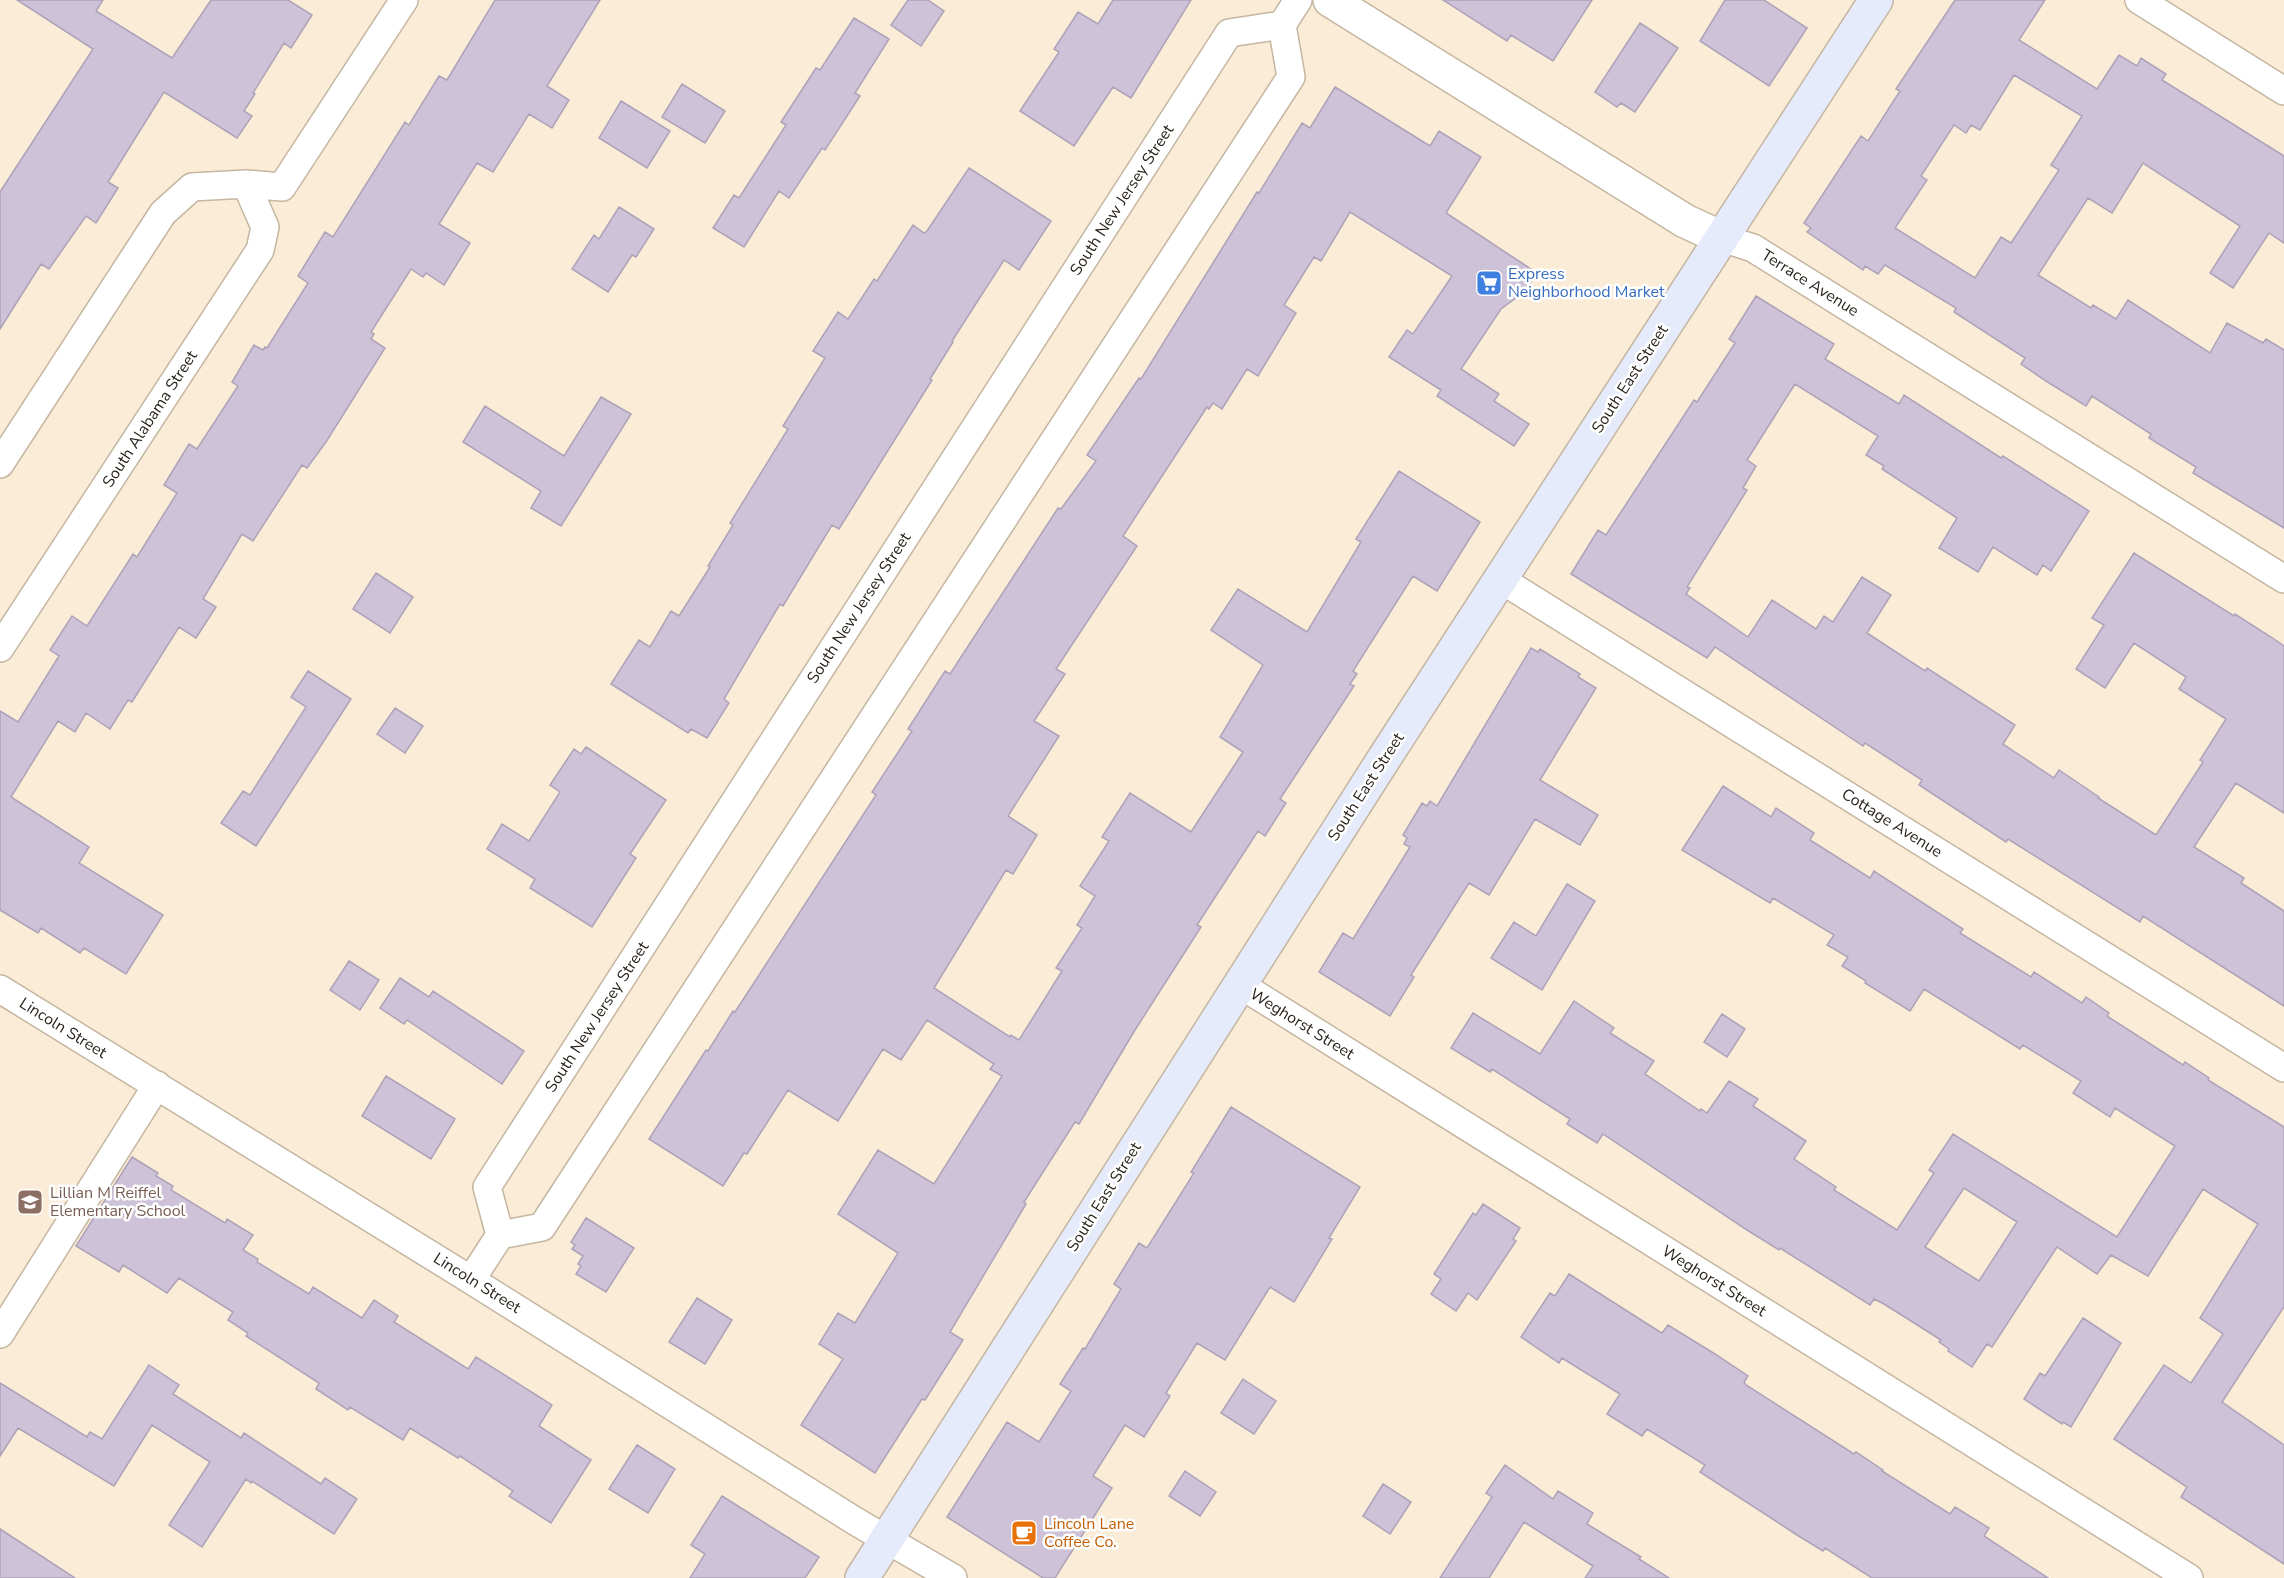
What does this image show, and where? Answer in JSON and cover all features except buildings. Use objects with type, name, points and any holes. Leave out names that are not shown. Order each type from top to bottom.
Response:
[{"type":"main road","name":"South East Street","points":[[862,1578],[1239,984],[1876,0]]},
{"type":"street","points":[[0,464],[163,213],[192,187],[246,184],[282,187],[404,0]]},
{"type":"street","points":[[471,1280],[500,1235],[542,1227],[1291,76],[1282,25],[1298,0]]},
{"type":"street","name":"Terrace Avenue","points":[[1330,0],[1685,221],[1722,238],[1753,248],[2284,579]]},
{"type":"street","points":[[2139,0],[2284,91]]},
{"type":"street","name":"South New Jersey Street","points":[[500,1235],[487,1187],[1216,53],[1229,33],[1282,25]]},
{"type":"street","name":"South Alabama Street","points":[[0,648],[260,250],[265,227],[246,184]]},
{"type":"street","name":"Cottage Avenue","points":[[1500,579],[2284,1068]]},
{"type":"street","name":"Weghorst Street","points":[[1239,984],[2189,1578]]},
{"type":"street","name":"Lincoln Street","points":[[0,989],[886,1539],[953,1578]]},
{"type":"street","points":[[0,1334],[157,1085]]},
{"type":"place","name":"Express Neighborhood Market","points":[[1489,283]]},
{"type":"place","name":"Lillian M Reiffel Elementary School","points":[[30,1202]]},
{"type":"place","name":"Lincoln Lane Coffee Co.","points":[[1024,1533]]}]
